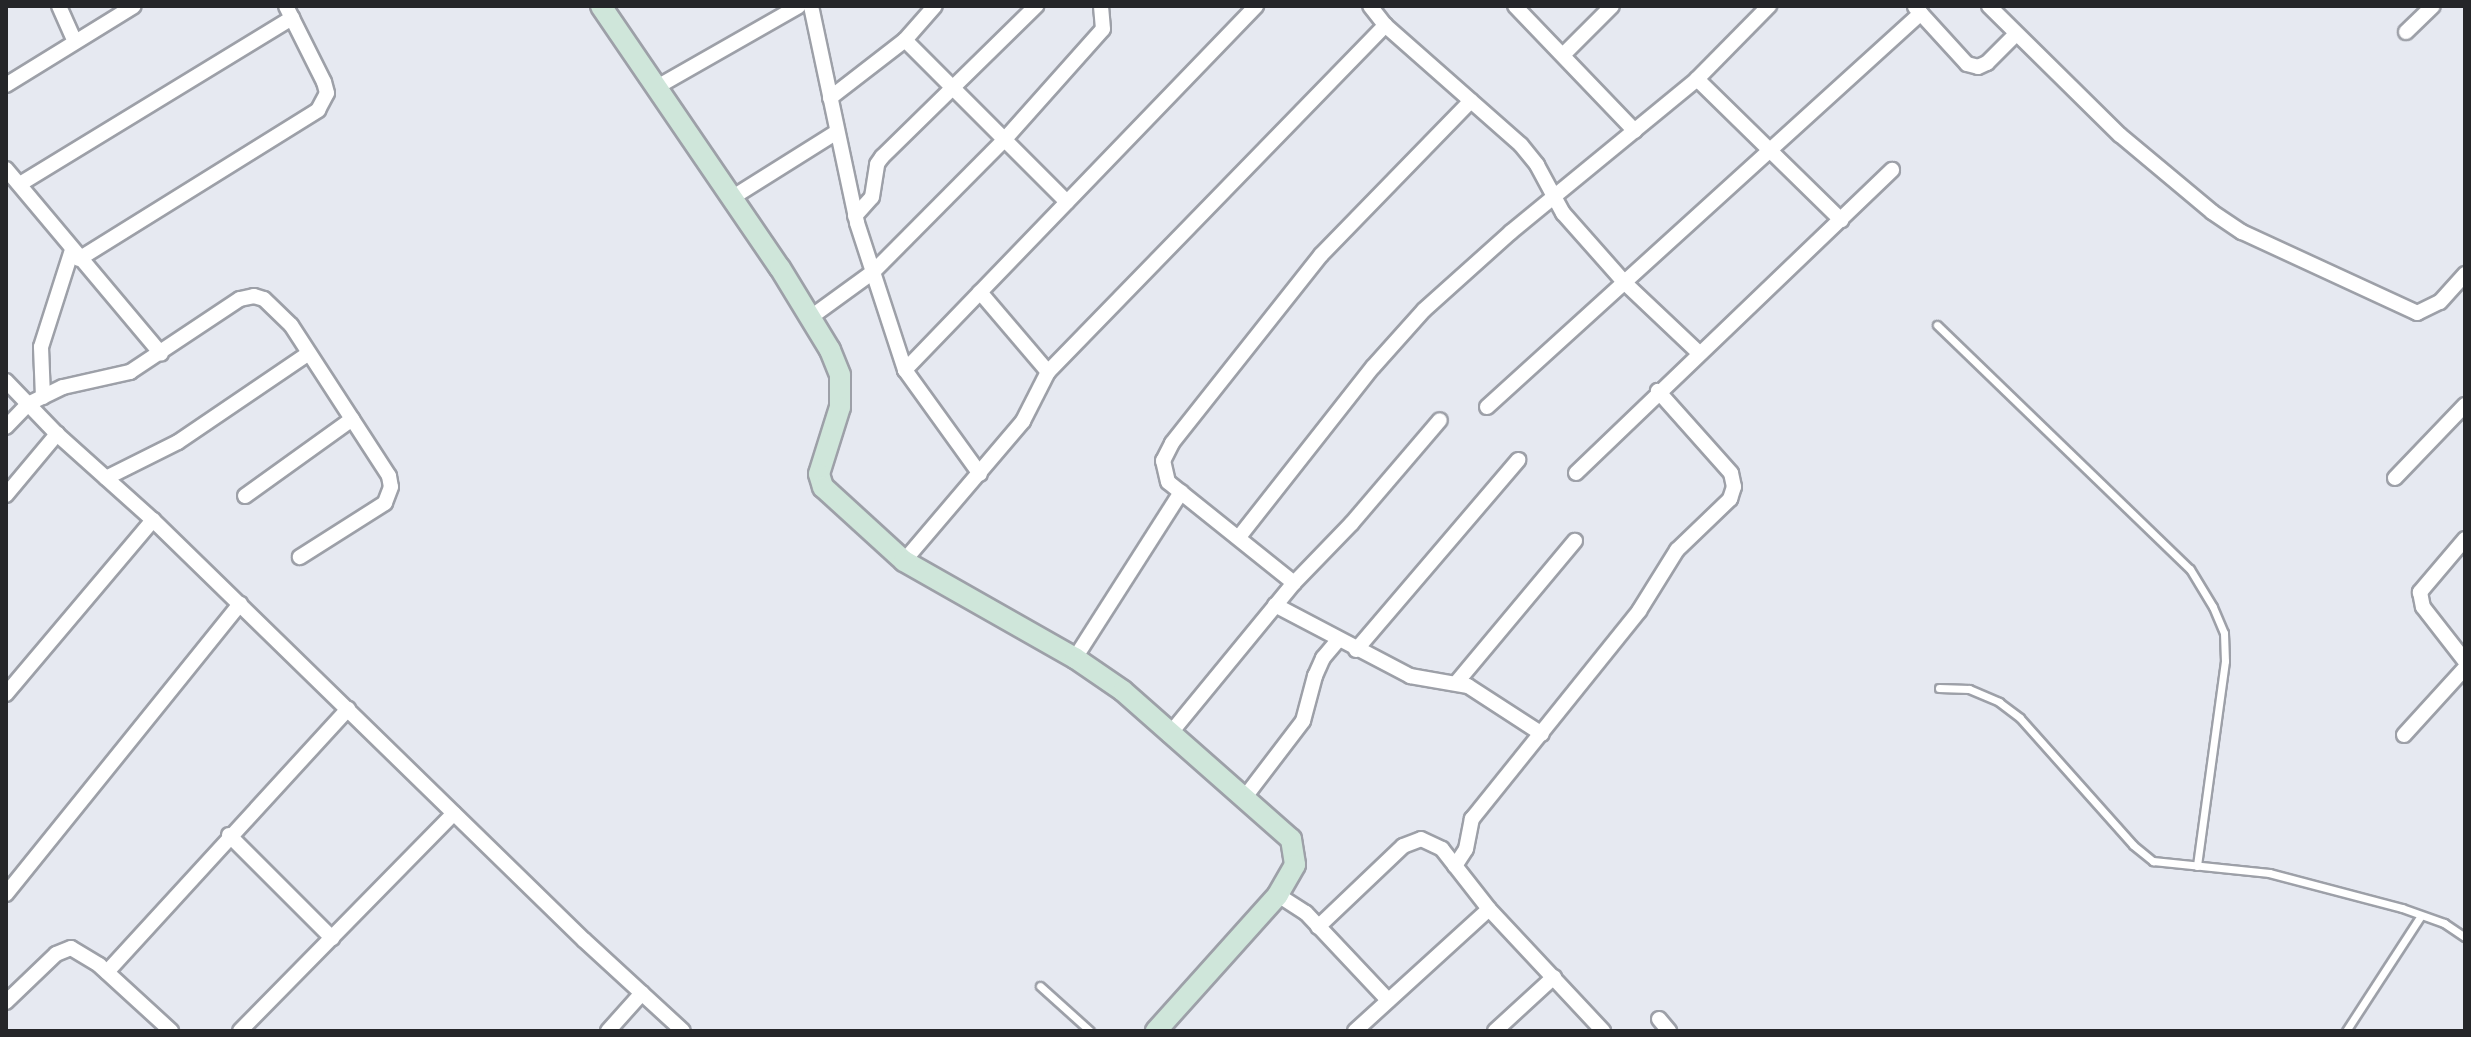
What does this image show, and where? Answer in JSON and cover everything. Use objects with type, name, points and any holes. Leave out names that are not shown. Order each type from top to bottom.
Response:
[{"type":"street","points":[[59,6],[75,42]]},
{"type":"street","points":[[6,85],[134,6]]},
{"type":"street","points":[[601,6],[811,317],[840,375],[836,426],[819,474],[823,487],[904,561],[1075,658],[1123,691],[1169,735],[1291,839],[1295,865],[1278,895],[1156,1031]]},
{"type":"street","points":[[657,87],[799,6]]},
{"type":"street","points":[[811,6],[855,216],[905,370],[980,474]]},
{"type":"street","points":[[830,98],[905,40],[935,6]]},
{"type":"street","points":[[855,216],[872,197],[877,164],[882,157],[1036,6]]},
{"type":"street","points":[[811,317],[873,272],[1005,139],[1103,29],[1105,24],[1101,6]]},
{"type":"street","points":[[905,370],[1256,6]]},
{"type":"street","points":[[1370,6],[1385,25],[1521,145],[1537,165],[1554,198],[1625,283],[1699,353]]},
{"type":"street","points":[[1515,6],[1635,131]]},
{"type":"street","points":[[1563,55],[1612,6]]},
{"type":"street","points":[[1239,537],[1397,338],[1501,242],[1697,79],[1769,6]]},
{"type":"street","points":[[1989,6],[2120,135],[2193,197],[2242,232],[2417,313],[2440,302],[2465,274]]},
{"type":"street","points":[[2406,32],[2433,6]]},
{"type":"street","points":[[1487,407],[1625,283],[1918,9],[1958,57],[1978,67],[1987,63],[2016,34]]},
{"type":"street","points":[[20,184],[289,12],[324,82],[327,93],[318,110],[76,254],[41,347],[43,397]]},
{"type":"street","points":[[904,561],[1023,421],[1048,372],[1385,25]]},
{"type":"street","points":[[905,40],[1067,202]]},
{"type":"street","points":[[1697,79],[1841,220]]},
{"type":"street","points":[[1294,583],[1168,482],[1163,461],[1172,443],[1321,255],[1471,101]]},
{"type":"street","points":[[730,199],[837,132]]},
{"type":"street","points":[[6,169],[161,354]]},
{"type":"street","points":[[1576,473],[1658,391],[1892,170]]},
{"type":"street","points":[[980,292],[1048,372]]},
{"type":"street","points":[[6,427],[28,404],[77,383],[130,372],[240,299],[254,296],[274,306],[309,353],[389,476],[391,495],[385,503],[300,557]]},
{"type":"street","points":[[106,478],[178,442],[309,353]]},
{"type":"street","points":[[6,381],[57,434],[153,520],[683,1031]]},
{"type":"street","points":[[1455,866],[1466,849],[1472,819],[1639,611],[1677,550],[1730,499],[1734,487],[1731,473],[1658,391]]},
{"type":"street","points":[[2395,478],[2465,405]]},
{"type":"street","points":[[245,496],[352,419]]},
{"type":"street","points":[[1169,735],[1275,605],[1352,523],[1440,420]]},
{"type":"street","points":[[6,495],[57,434]]},
{"type":"street","points":[[1356,650],[1518,460]]},
{"type":"street","points":[[1075,658],[1181,492]]},
{"type":"street","points":[[6,694],[153,520]]},
{"type":"street","points":[[2465,539],[2420,592],[2423,607],[2465,661]]},
{"type":"street","points":[[1457,682],[1575,541]]},
{"type":"street","points":[[6,894],[240,604]]},
{"type":"street","points":[[1275,605],[1410,676],[1457,682],[1542,734]]},
{"type":"street","points":[[1245,797],[1303,721],[1315,676],[1323,658],[1338,640]]},
{"type":"street","points":[[2404,735],[2465,668]]},
{"type":"street","points":[[107,972],[229,835],[348,709]]},
{"type":"street","points":[[240,1031],[454,813]]},
{"type":"street","points":[[229,835],[332,938]]},
{"type":"street","points":[[1318,927],[1413,840],[1431,843],[1603,1031]]},
{"type":"street","points":[[1278,895],[1297,905],[1388,1000]]},
{"type":"street","points":[[1355,1031],[1489,909]]},
{"type":"street","points":[[6,1002],[56,954],[71,948],[107,972],[171,1031]]},
{"type":"street","points":[[1495,1031],[1554,977]]},
{"type":"street","points":[[608,1031],[642,993]]},
{"type":"street","points":[[1659,1019],[1669,1031]]},
{"type":"lane","points":[[1937,325],[2190,569],[2213,607],[2224,633],[2225,661],[2197,866]]},
{"type":"lane","points":[[1939,688],[1969,689],[1999,702],[2020,718],[2133,845],[2153,861],[2269,873],[2388,904],[2444,923],[2465,937]]},
{"type":"lane","points":[[2346,1031],[2420,917]]},
{"type":"lane","points":[[1040,986],[1090,1031]]}]
